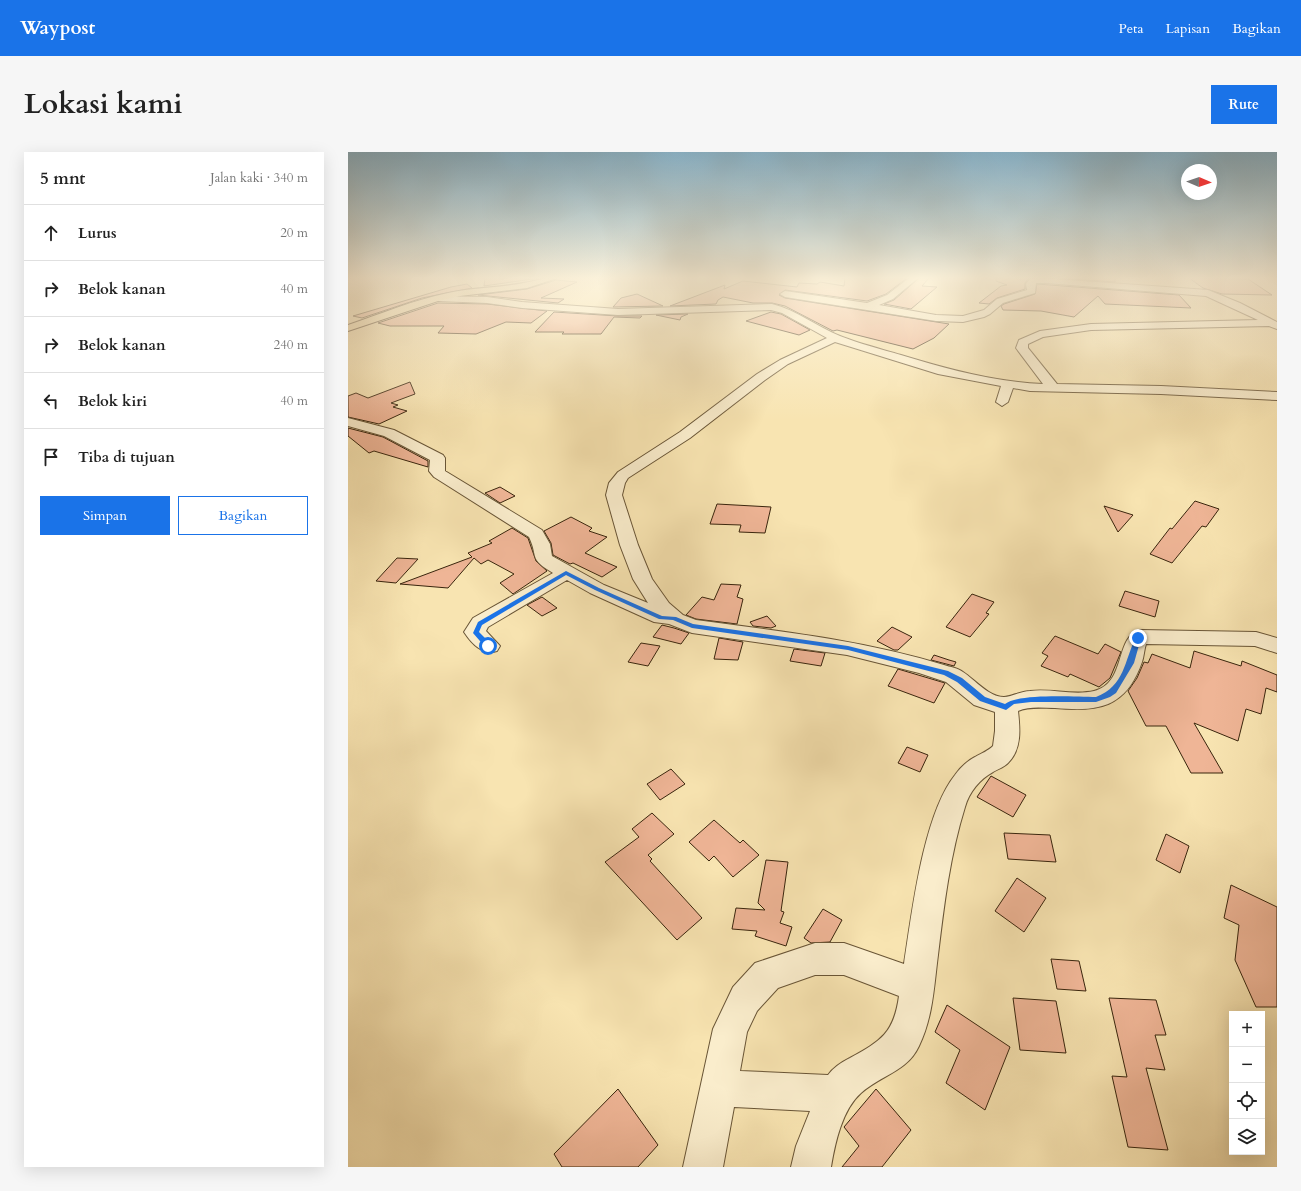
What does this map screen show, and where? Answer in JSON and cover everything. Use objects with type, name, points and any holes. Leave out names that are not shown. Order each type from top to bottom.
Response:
[{"type":"street","points":[[812,325],[835,338],[873,351],[942,371],[1008,384],[1053,388],[1161,390],[1277,396]]},
{"type":"street","points":[[1053,388],[1022,348],[1023,342],[1040,334],[1091,328],[1252,325]]},
{"type":"street","points":[[674,618],[657,601],[639,574],[614,495],[617,483],[623,475],[685,435],[761,377],[784,362],[835,338]]},
{"type":"street","points":[[1002,402],[1008,384]]},
{"type":"street","points":[[348,422],[389,433],[438,458],[437,471],[439,474],[536,534],[541,544],[543,558],[566,573],[597,589],[661,617],[674,618],[692,626],[848,648],[922,666],[954,676],[982,699],[1006,707]]},
{"type":"street","points":[[488,646],[475,632],[480,623],[566,573]]},
{"type":"street","points":[[1006,707],[1012,702],[1025,700],[1096,699],[1107,695],[1114,691],[1131,663],[1136,641],[1140,637],[1256,639],[1277,646]]},
{"type":"street","points":[[811,1167],[813,1154],[836,1094],[848,1080],[890,1056],[900,1045],[907,1033],[916,1006],[916,986],[929,910],[947,822],[954,799],[970,774],[1001,755],[1006,744],[1006,707]]},
{"type":"street","points":[[703,1167],[720,1088],[730,1029],[745,999],[767,975],[815,959],[844,959],[916,986]]},
{"type":"street","points":[[720,1088],[836,1094]]},
{"type":"building","points":[[387,325],[498,325],[476,334],[438,333],[444,326]]},
{"type":"building","points":[[541,325],[608,325],[601,334],[535,332]]},
{"type":"building","points":[[763,325],[802,325],[810,330],[799,335]]},
{"type":"building","points":[[822,325],[948,325],[934,338],[913,349],[837,330],[833,331]]},
{"type":"building","points":[[410,382],[415,394],[391,403],[398,405],[393,407],[407,411],[379,424],[348,417],[348,396],[356,393],[368,398]]},
{"type":"building","points":[[348,428],[383,437],[428,461],[428,467],[374,451],[369,453],[348,436]]},
{"type":"building","points":[[500,487],[515,496],[500,503],[485,493]]},
{"type":"building","points":[[1195,501],[1219,509],[1206,527],[1202,526],[1172,563],[1150,554],[1170,528],[1172,529]]},
{"type":"building","points":[[717,504],[771,507],[765,533],[739,532],[741,525],[710,524]]},
{"type":"building","points":[[1104,506],[1133,515],[1118,532]]},
{"type":"building","points":[[571,517],[592,528],[589,531],[607,537],[585,553],[617,567],[602,577],[573,563],[570,564],[553,555],[551,543],[544,531]]},
{"type":"building","points":[[512,528],[528,538],[536,561],[547,571],[513,594],[500,583],[514,574],[488,560],[481,564],[474,558],[448,588],[400,584],[472,557],[468,553],[492,543],[489,541]]},
{"type":"building","points":[[397,558],[418,559],[396,583],[376,581]]},
{"type":"building","points":[[721,584],[741,585],[737,597],[743,599],[737,624],[696,619],[686,615],[702,597],[714,600]]},
{"type":"building","points":[[1125,591],[1159,601],[1155,617],[1119,606]]},
{"type":"building","points":[[972,594],[994,602],[986,613],[989,614],[970,637],[946,627]]},
{"type":"building","points":[[542,597],[557,608],[542,616],[527,605]]},
{"type":"building","points":[[767,616],[776,626],[771,628],[753,626],[750,622]]},
{"type":"building","points":[[662,625],[689,633],[681,644],[653,637]]},
{"type":"building","points":[[892,627],[912,637],[898,650],[894,650],[877,641]]},
{"type":"building","points":[[1055,636],[1098,654],[1105,644],[1121,652],[1110,678],[1099,687],[1070,674],[1068,677],[1041,666],[1048,656],[1042,653]]},
{"type":"building","points":[[719,638],[743,642],[738,660],[714,659]]},
{"type":"building","points":[[641,643],[660,646],[648,666],[628,662]]},
{"type":"building","points":[[794,649],[825,653],[821,666],[790,661]]},
{"type":"building","points":[[1194,651],[1241,666],[1242,661],[1277,675],[1277,692],[1266,688],[1261,714],[1246,709],[1238,741],[1194,723],[1223,773],[1191,773],[1166,726],[1146,726],[1128,691],[1137,678],[1144,662],[1148,663],[1152,654],[1190,668]]},
{"type":"building","points":[[934,655],[956,662],[954,666],[931,660]]},
{"type":"building","points":[[898,669],[945,683],[934,703],[888,686]]},
{"type":"building","points":[[907,747],[928,755],[920,772],[898,763]]},
{"type":"building","points":[[671,769],[685,784],[660,800],[647,784]]},
{"type":"building","points":[[991,776],[1026,795],[1013,817],[977,797]]},
{"type":"building","points":[[652,813],[674,834],[648,855],[652,859],[650,861],[702,918],[677,940],[605,862],[639,837],[632,829]]},
{"type":"building","points":[[714,820],[740,843],[743,840],[759,855],[733,877],[714,856],[709,861],[689,842]]},
{"type":"building","points":[[1004,833],[1050,835],[1056,862],[1008,859]]},
{"type":"building","points":[[1166,834],[1189,846],[1180,873],[1156,860]]},
{"type":"building","points":[[766,860],[788,862],[781,911],[784,912],[780,923],[792,927],[786,946],[755,936],[757,931],[732,929],[736,908],[765,910],[758,903]]},
{"type":"building","points":[[1017,878],[1046,898],[1024,932],[995,911]]},
{"type":"building","points":[[1231,885],[1277,907],[1277,1007],[1256,1007],[1235,960],[1239,925],[1224,918]]},
{"type":"building","points":[[823,909],[842,920],[830,942],[811,943],[804,938]]},
{"type":"building","points":[[1051,959],[1079,961],[1086,991],[1057,989]]},
{"type":"building","points":[[1013,998],[1056,1001],[1066,1053],[1020,1050]]},
{"type":"building","points":[[1109,998],[1156,1000],[1166,1035],[1155,1035],[1165,1070],[1146,1068],[1168,1150],[1128,1147],[1112,1076],[1127,1077]]},
{"type":"building","points":[[947,1005],[1010,1047],[985,1110],[946,1083],[960,1050],[935,1032]]},
{"type":"building","points":[[618,1089],[658,1145],[638,1167],[562,1167],[554,1154]]},
{"type":"building","points":[[876,1089],[911,1130],[882,1167],[842,1167],[859,1146],[844,1127]]},
{"type":"route","points":[[488,646],[475,632],[483,620],[566,573],[597,589],[661,617],[674,618],[692,626],[848,648],[946,673],[954,676],[974,694],[982,699],[1006,707],[1012,702],[1031,700],[1096,699],[1107,695],[1114,691],[1131,663],[1138,638]]}]
